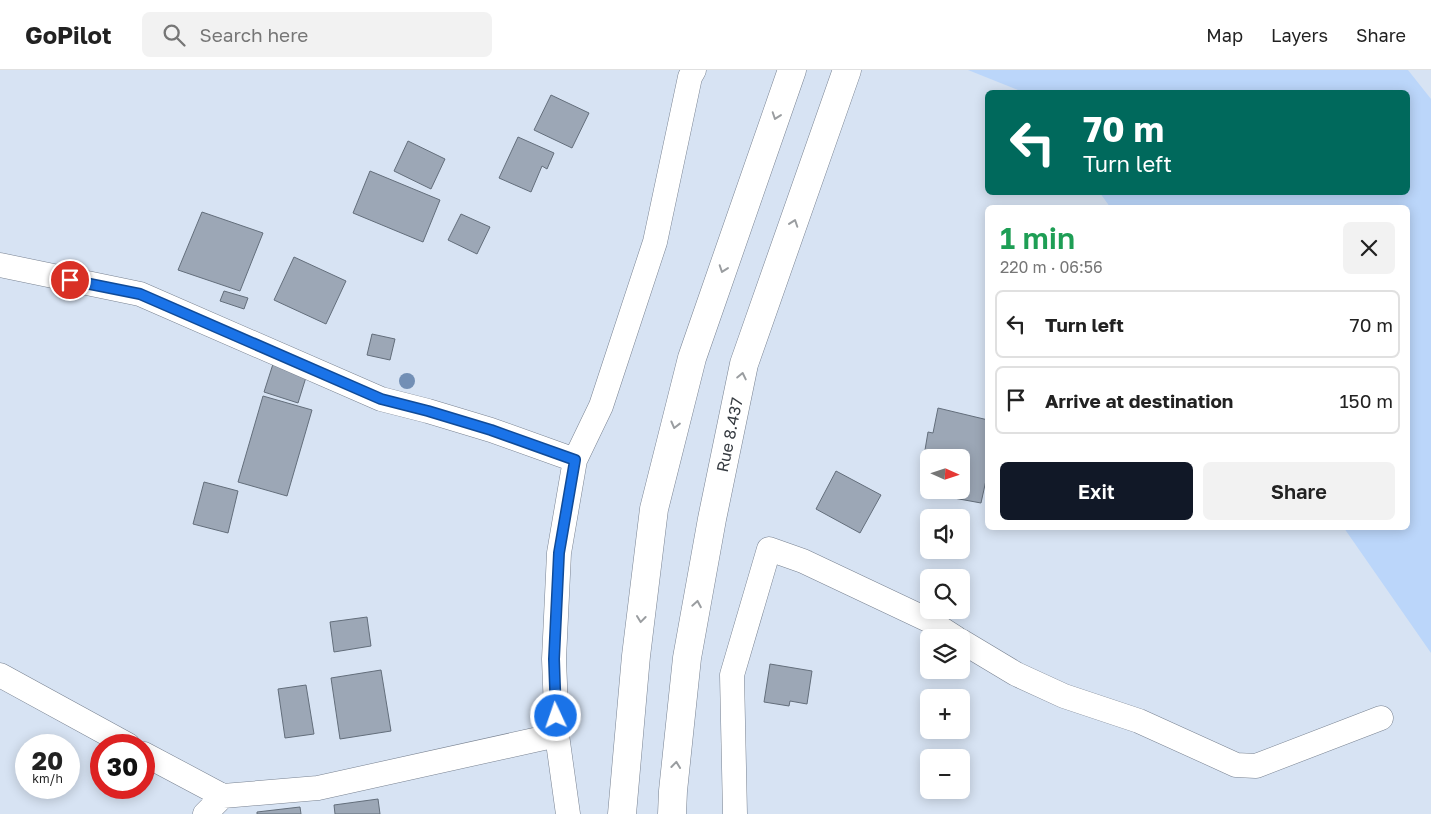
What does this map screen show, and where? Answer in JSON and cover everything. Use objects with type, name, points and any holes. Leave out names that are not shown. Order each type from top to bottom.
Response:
[{"type":"main road","points":[[622,814],[636,656],[654,509],[692,358],[792,70]]},
{"type":"main road","name":"Rue 8.437","points":[[672,814],[688,658],[712,519],[744,364],[847,70]]},
{"type":"street","points":[[568,814],[557,735],[554,659],[559,553],[575,460],[601,406],[656,242],[687,72]]},
{"type":"street","points":[[0,265],[140,294],[381,399],[491,430],[575,460]]},
{"type":"street","points":[[735,814],[732,675],[769,549],[803,561],[928,620],[942,629]]},
{"type":"street","points":[[970,646],[1016,674],[1064,696],[1139,721],[1236,765],[1256,766],[1381,718]]},
{"type":"street","points":[[0,675],[108,734]]},
{"type":"street","points":[[155,760],[223,796],[318,788],[557,735]]},
{"type":"street","points":[[205,814],[223,796]]},
{"type":"shaded area","points":[[968,70],[1408,70],[1431,99],[1431,653],[1345,530],[1410,530],[1410,205],[1109,205],[1101,195],[1410,195],[1410,90],[1018,90]]},
{"type":"building","points":[[551,95],[589,113],[572,148],[534,130]]},
{"type":"building","points":[[518,137],[554,153],[547,169],[542,166],[531,192],[499,178]]},
{"type":"building","points":[[408,141],[445,159],[431,189],[394,171]]},
{"type":"building","points":[[370,171],[440,200],[423,242],[353,213]]},
{"type":"building","points":[[202,212],[263,233],[240,291],[178,270]]},
{"type":"building","points":[[461,214],[490,227],[477,254],[448,240]]},
{"type":"building","points":[[294,257],[346,281],[326,324],[274,300]]},
{"type":"building","points":[[224,291],[248,298],[244,309],[220,301]]},
{"type":"building","points":[[372,334],[395,339],[390,360],[367,355]]},
{"type":"building","points":[[273,364],[307,374],[298,403],[264,392]]},
{"type":"building","points":[[263,396],[312,410],[287,496],[238,482]]},
{"type":"building","points":[[938,408],[985,419],[985,485],[981,503],[959,499],[970,499],[970,449],[925,449],[928,432],[933,433]]},
{"type":"building","points":[[836,471],[881,495],[860,533],[816,509]]},
{"type":"building","points":[[204,482],[238,491],[228,533],[193,524]]},
{"type":"building","points":[[367,617],[371,646],[334,652],[330,622]]},
{"type":"building","points":[[770,664],[812,671],[807,704],[790,701],[789,706],[764,702]]},
{"type":"building","points":[[381,670],[391,731],[340,739],[331,678]]},
{"type":"building","points":[[306,685],[314,734],[285,738],[278,689]]},
{"type":"building","points":[[378,799],[380,814],[335,814],[334,805]]},
{"type":"building","points":[[300,807],[301,814],[257,814],[257,812]]},
{"type":"route","points":[[70,280],[140,294],[381,399],[491,430],[575,460],[559,553],[554,659],[556,716]]}]
